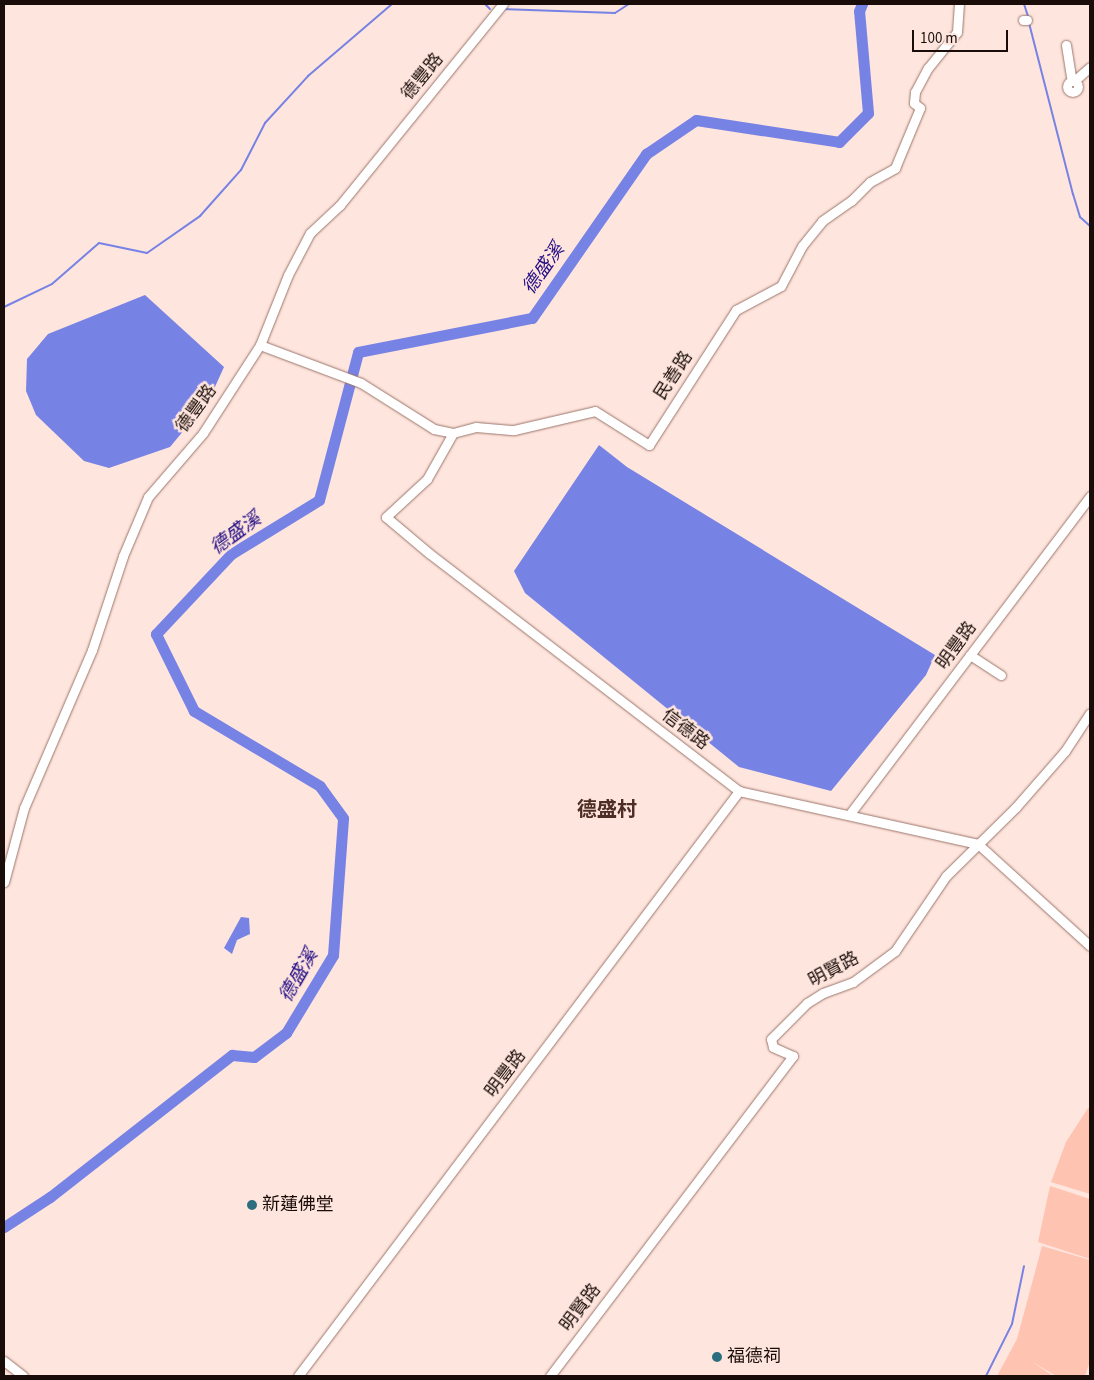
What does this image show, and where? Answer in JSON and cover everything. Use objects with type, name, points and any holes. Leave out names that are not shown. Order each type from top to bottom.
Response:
[{"type":"street","name":"德豐路","points":[[4,882],[24,808],[92,650],[111,589],[148,497],[203,433],[260,345],[288,275],[310,232],[340,206],[503,4]]},
{"type":"street","name":"民善路","points":[[453,433],[476,427],[530,428],[595,411],[649,445],[736,310],[781,286],[790,274],[802,246],[822,221],[851,201],[870,182],[895,168],[920,108],[914,103],[915,92],[928,68],[957,32],[959,4]]},
{"type":"street","points":[[1066,45],[1073,81],[1090,67]]},
{"type":"street","points":[[260,345],[357,381],[434,429],[453,433]]},
{"type":"street","name":"信德路","points":[[453,433],[427,479],[386,517],[430,554],[739,790],[978,844],[1090,946]]},
{"type":"street","name":"明豐路","points":[[849,815],[1090,496]]},
{"type":"street","points":[[970,655],[1001,675]]},
{"type":"street","name":"明賢路","points":[[550,1376],[793,1056],[773,1047],[771,1039],[807,1003],[823,993],[853,982],[895,951],[946,876],[1049,770],[1090,713]]},
{"type":"street","name":"明豐路","points":[[298,1376],[739,790]]},
{"type":"street","points":[[4,1361],[23,1376]]},
{"type":"shaded area","points":[[1088,1108],[1090,1109],[1090,1194],[1051,1182],[1066,1142]]},
{"type":"shaded area","points":[[1050,1186],[1090,1199],[1090,1259],[1038,1242]]},
{"type":"shaded area","points":[[1042,1246],[1090,1260],[1090,1362],[1085,1376],[1056,1376],[1031,1361],[1053,1376],[997,1376],[1017,1339]]},
{"type":"water","points":[[145,295],[224,367],[209,400],[170,447],[109,468],[84,461],[36,415],[26,391],[27,359],[48,334]]},
{"type":"water","points":[[599,445],[627,467],[935,655],[926,675],[831,791],[739,767],[525,593],[514,571]]},
{"type":"water","points":[[241,917],[249,918],[250,934],[237,940],[232,954],[224,948]]},
{"type":"waterway","points":[[4,307],[52,284],[99,243],[147,253],[200,216],[241,170],[265,123],[308,76],[392,4]]},
{"type":"waterway","points":[[485,4],[490,9]]},
{"type":"waterway","points":[[502,9],[615,13],[629,4]]},
{"type":"waterway","name":"德盛溪","points":[[4,1227],[50,1197],[232,1055],[254,1057],[286,1033],[333,955],[343,818],[320,786],[194,711],[156,634],[231,554],[319,500],[358,352],[532,318],[646,154],[696,120],[839,142],[868,113],[859,11],[862,4]]},
{"type":"waterway","points":[[1024,4],[1028,16]]},
{"type":"waterway","points":[[1029,23],[1073,194],[1080,217],[1090,226]]},
{"type":"waterway","points":[[986,1376],[1012,1324],[1024,1266]]},
{"type":"place","name":"新蓮佛堂","points":[[252,1205]]},
{"type":"place","name":"福德祠","points":[[717,1357]]},
{"type":"district","name":"德盛村","points":[[607,810]]}]
